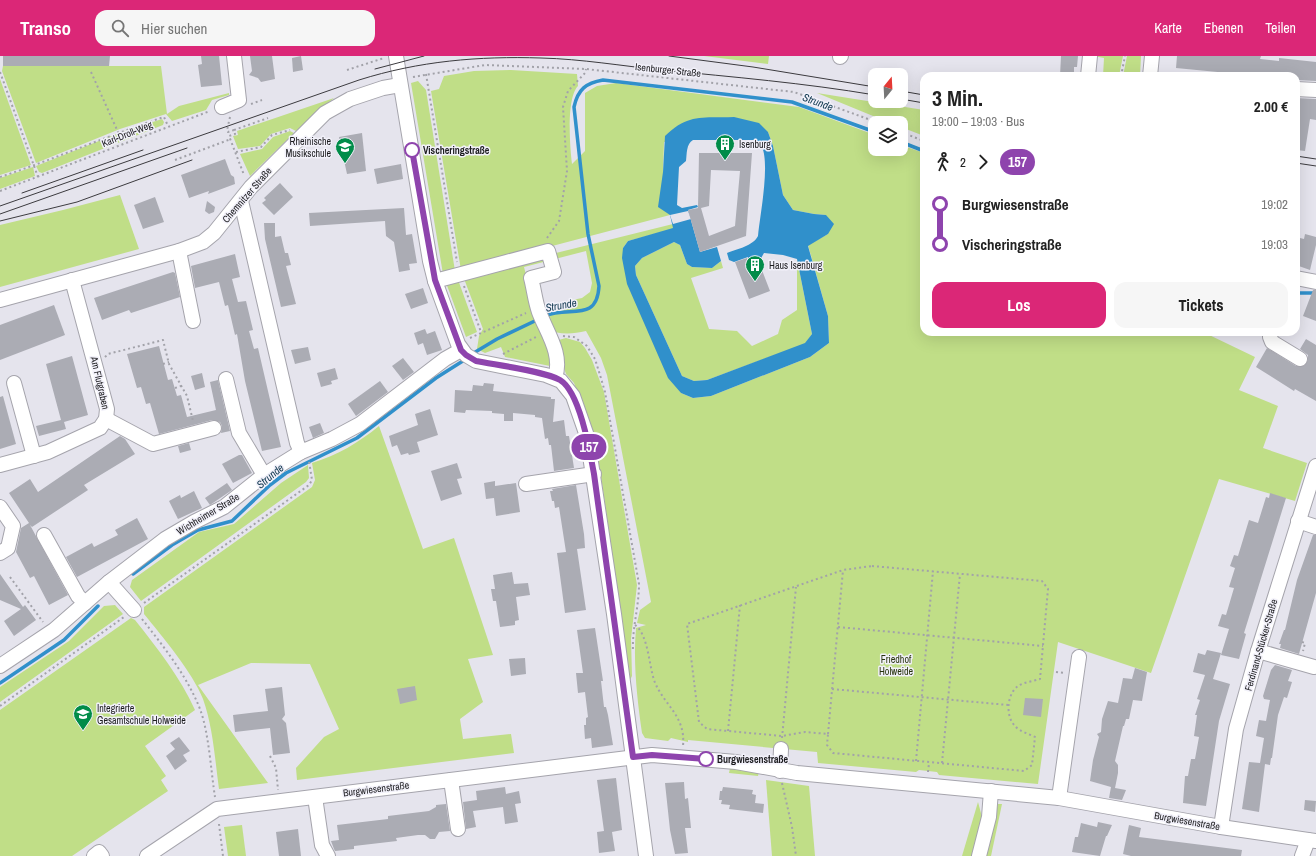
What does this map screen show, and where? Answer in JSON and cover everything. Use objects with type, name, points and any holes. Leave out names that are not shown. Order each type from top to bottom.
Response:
[{"type":"street","points":[[226,110],[239,100],[234,56]]},
{"type":"street","points":[[1088,72],[1090,56]]},
{"type":"street","points":[[1150,72],[1152,56]]},
{"type":"street","points":[[392,57],[400,86],[435,280],[466,355],[496,365],[555,378],[568,387],[587,436],[594,474],[646,856]]},
{"type":"street","name":"Chemnitzer Straße","points":[[0,300],[179,251],[203,242],[214,233],[245,195],[325,113],[341,103],[383,88],[400,86]]},
{"type":"street","points":[[1300,89],[1316,90]]},
{"type":"street","points":[[245,195],[247,230],[297,443],[301,452]]},
{"type":"street","name":"Chemnitzer Straße","points":[[214,233],[233,226],[247,230]]},
{"type":"street","points":[[179,251],[193,321]]},
{"type":"street","points":[[435,280],[548,251],[554,272],[531,278],[544,323],[558,362],[555,378]]},
{"type":"street","points":[[1300,279],[1316,282]]},
{"type":"street","name":"Am Flutgraben","points":[[0,465],[48,452],[100,428],[106,419],[108,409],[72,280]]},
{"type":"street","points":[[1270,336],[1272,342],[1300,359]]},
{"type":"street","name":"Wichheimer Straße","points":[[0,666],[51,632],[109,582],[165,539],[224,507],[264,476],[301,452],[332,439],[360,424],[445,359],[466,355]]},
{"type":"street","points":[[226,379],[239,433],[264,476]]},
{"type":"street","points":[[14,383],[34,456]]},
{"type":"street","points":[[106,419],[153,444],[214,428]]},
{"type":"street","name":"Ferdinand-Stücker-Straße","points":[[1221,827],[1236,729],[1258,651],[1316,466]]},
{"type":"street","points":[[526,484],[594,474]]},
{"type":"street","points":[[0,508],[13,526],[8,548],[0,553]]},
{"type":"street","points":[[1298,521],[1316,527]]},
{"type":"street","points":[[44,535],[78,596],[85,603]]},
{"type":"street","points":[[109,582],[134,610]]},
{"type":"street","points":[[1258,651],[1314,667]]},
{"type":"street","points":[[1059,798],[1079,657]]},
{"type":"street","points":[[780,771],[782,742]]},
{"type":"street","name":"Burgwiesenstraße","points":[[217,809],[652,755],[736,762],[780,771],[1059,798],[1221,827],[1312,841]]},
{"type":"street","points":[[452,780],[458,829]]},
{"type":"street","points":[[979,856],[989,817],[991,791]]},
{"type":"street","points":[[315,797],[322,845],[328,856]]},
{"type":"street","points":[[147,856],[217,809]]},
{"type":"street","points":[[1302,856],[1312,841]]},
{"type":"street","points":[[94,856],[99,852],[102,856]]},
{"type":"path","points":[[1122,72],[1125,56]]},
{"type":"path","points":[[347,70],[392,57]]},
{"type":"path","name":"Isenburger Straße","points":[[459,273],[426,74],[485,65],[586,69],[794,92],[868,119]]},
{"type":"path","points":[[536,254],[559,221],[567,171],[563,106],[568,92],[585,73],[586,69]]},
{"type":"path","points":[[0,72],[38,177]]},
{"type":"path","points":[[91,72],[118,132]]},
{"type":"path","name":"Karl-Droll-Weg","points":[[0,191],[168,126],[226,110]]},
{"type":"path","points":[[226,110],[228,132],[268,118]]},
{"type":"path","points":[[0,177],[34,166],[118,132],[164,117],[168,126]]},
{"type":"path","points":[[175,160],[230,139],[229,136],[235,134],[234,130]]},
{"type":"path","points":[[236,152],[261,148],[272,136],[290,130],[300,137]]},
{"type":"path","points":[[908,134],[920,139]]},
{"type":"path","points":[[230,139],[236,152],[245,182],[245,195]]},
{"type":"path","points":[[459,273],[481,332],[544,323],[566,336],[574,337],[581,341],[595,359],[605,392],[639,584],[639,601],[634,625],[633,654]]},
{"type":"path","points":[[496,365],[504,352],[544,323]]},
{"type":"path","points":[[94,360],[108,354],[163,340],[169,362],[181,386],[188,396],[196,433]]},
{"type":"path","points":[[163,364],[169,362]]},
{"type":"path","points":[[174,388],[181,386]]},
{"type":"path","points":[[186,412],[191,410]]},
{"type":"path","points":[[0,706],[309,484],[312,480],[310,464]]},
{"type":"path","points":[[828,734],[805,732],[782,742],[728,731],[707,729],[699,722],[687,624],[843,570],[872,566],[1042,582],[1048,589],[1040,679],[1018,686],[1011,694],[1008,705],[1010,716],[1015,726],[1034,737],[1032,765],[1024,771],[833,753],[827,746],[843,570]]},
{"type":"path","points":[[916,761],[933,571]]},
{"type":"path","points":[[942,763],[960,574]]},
{"type":"path","points":[[10,577],[51,632]]},
{"type":"path","points":[[782,742],[796,586]]},
{"type":"path","points":[[728,731],[740,605]]},
{"type":"path","points":[[134,610],[164,647],[190,687],[201,711],[223,856]]},
{"type":"path","points":[[634,625],[638,628],[644,640],[654,680],[666,700],[676,712],[682,728],[684,741],[682,757]]},
{"type":"path","points":[[838,627],[1043,646]]},
{"type":"path","points":[[832,689],[1008,705]]},
{"type":"path","points":[[270,756],[276,768],[280,801]]},
{"type":"path","points":[[928,771],[929,762]]},
{"type":"path","points":[[780,771],[796,856]]},
{"type":"green space","points":[[704,56],[769,56],[768,64]]},
{"type":"green space","points":[[1093,56],[1123,56],[1120,72],[1103,72],[1104,58]]},
{"type":"green space","points":[[1127,56],[1141,56],[1140,72],[1124,72]]},
{"type":"green space","points":[[3,66],[161,66],[167,114],[179,106],[229,93],[229,95],[212,100],[206,110],[172,121],[166,114],[120,129],[36,163],[2,71]]},
{"type":"green space","name":"Friedhof Holweide","points":[[511,70],[577,74],[578,86],[574,92],[570,112],[572,164],[585,151],[585,93],[597,86],[616,83],[799,107],[868,132],[868,156],[908,156],[908,147],[920,152],[920,336],[1211,336],[1255,357],[1239,390],[1278,406],[1263,448],[1307,463],[1295,501],[1219,479],[1151,673],[1058,642],[1038,784],[939,775],[937,772],[919,770],[916,772],[818,763],[817,752],[688,740],[688,742],[671,738],[668,741],[645,738],[642,733],[637,694],[635,641],[636,628],[646,625],[637,623],[640,610],[651,602],[607,375],[601,358],[586,331],[564,333],[543,329],[554,361],[550,366],[505,357],[501,347],[485,353],[477,349],[479,336],[483,329],[463,276],[673,224],[673,229],[628,241],[623,248],[681,393],[693,398],[711,396],[810,357],[829,343],[828,316],[808,245],[828,234],[826,215],[793,210],[783,195],[773,146],[768,132],[664,142],[663,172],[670,215],[461,270],[431,91],[439,89],[444,76],[474,71]],"holes":[[[586,251],[592,283],[590,292],[582,298],[548,305],[535,311],[524,267]]]},
{"type":"green space","points":[[0,79],[31,165],[0,175]]},
{"type":"green space","points":[[418,81],[426,90],[455,271],[443,274],[411,83]]},
{"type":"green space","points":[[817,93],[868,101],[868,108],[908,107],[920,109],[920,134],[908,130],[908,116],[873,116]]},
{"type":"green space","points":[[334,98],[296,131],[290,128],[271,134],[260,146],[238,149],[233,136],[238,135],[237,131]]},
{"type":"green space","points":[[162,119],[164,122],[163,125],[42,173],[39,172],[36,166],[119,133]]},
{"type":"green space","points":[[290,131],[294,133],[250,176],[240,154],[262,149],[273,137]]},
{"type":"green space","points":[[33,167],[35,176],[0,189],[0,178]]},
{"type":"green space","points":[[120,195],[139,249],[0,287],[0,225]]},
{"type":"green space","points":[[674,242],[680,245],[687,264],[692,267],[712,268],[721,261],[723,268],[691,278],[709,329],[737,331],[752,346],[778,334],[782,320],[797,310],[797,259],[812,334],[805,344],[707,380],[694,381],[682,376],[636,275],[635,266],[642,258]]},
{"type":"green space","points":[[457,277],[477,332],[466,337],[445,280]]},
{"type":"green space","points":[[566,338],[580,342],[585,348],[592,360],[604,392],[637,585],[631,639],[632,676],[630,680],[602,483],[593,434],[574,383],[566,374],[555,341]]},
{"type":"green space","points":[[379,426],[423,549],[454,538],[493,655],[468,659],[483,702],[460,719],[463,739],[511,734],[514,753],[297,780],[296,768],[324,737],[339,729],[310,664],[251,663],[198,685],[268,783],[219,789],[211,732],[203,699],[185,666],[144,614],[144,607],[312,487],[315,480],[312,463],[347,448]]},
{"type":"green space","points":[[308,465],[309,478],[306,482],[141,601],[130,587],[132,580],[199,532],[234,524],[281,483]]},
{"type":"green space","points":[[115,605],[123,614],[0,702],[0,687],[69,641],[104,606]]},
{"type":"green space","name":"Integrierte Gesamtschule Holweide","points":[[131,618],[135,620],[168,664],[183,686],[195,710],[145,746],[166,776],[161,780],[168,791],[72,856],[0,856],[0,710]]},
{"type":"green space","points":[[730,768],[759,772],[758,776],[729,773]]},
{"type":"green space","points":[[766,780],[809,786],[815,856],[772,856]]},
{"type":"green space","points":[[978,802],[982,817],[972,856],[962,856]]},
{"type":"green space","points":[[998,804],[1002,804],[991,856],[985,856]]},
{"type":"green space","points":[[242,825],[246,856],[228,856],[224,827]]},
{"type":"water","points":[[705,117],[734,117],[759,123],[768,132],[773,146],[783,195],[793,210],[826,215],[834,224],[828,234],[808,246],[828,316],[829,343],[810,357],[711,396],[693,398],[681,393],[668,378],[627,284],[622,258],[623,248],[628,241],[673,228],[670,215],[658,207],[663,172],[665,136],[681,123],[689,120]],"holes":[[[693,140],[756,140],[762,147],[765,166],[764,190],[758,236],[749,245],[727,253],[729,260],[734,262],[748,257],[751,265],[760,260],[764,253],[783,255],[797,259],[812,334],[805,343],[707,380],[694,381],[682,376],[636,275],[635,266],[642,258],[674,242],[680,245],[687,264],[692,267],[712,268],[721,261],[717,247],[700,252],[688,210],[698,207],[697,205],[682,208],[677,205],[679,167],[686,161],[688,147]]]},
{"type":"pier","points":[[688,211],[691,219],[673,224],[670,215]]},
{"type":"building","points":[[3,56],[110,56],[109,66],[3,66]]},
{"type":"building","points":[[201,56],[219,56],[222,85],[201,87],[198,65],[202,64]]},
{"type":"building","points":[[250,56],[272,56],[275,79],[261,82],[258,78],[249,75],[252,71]]},
{"type":"building","points":[[301,56],[303,70],[293,72],[292,58]]},
{"type":"building","points":[[1061,56],[1078,56],[1077,67],[1074,67],[1074,72],[1060,72]]},
{"type":"building","points":[[1177,56],[1261,56],[1260,59],[1279,61],[1279,58],[1316,62],[1316,81],[1300,80],[1300,72],[1218,72],[1176,68]]},
{"type":"building","points":[[1300,98],[1316,99],[1316,120],[1310,119],[1305,151],[1300,150]]},
{"type":"building","points":[[362,133],[366,171],[347,174],[339,137]]},
{"type":"building","points":[[699,153],[752,153],[746,236],[700,252],[688,210],[698,208]],"holes":[[[711,170],[740,171],[735,226],[709,236],[701,208],[709,206]]]},
{"type":"building","points":[[225,159],[231,175],[234,177],[235,184],[208,194],[209,191],[189,198],[181,175]]},
{"type":"building","points":[[401,164],[403,179],[377,184],[374,169]]},
{"type":"building","points":[[280,183],[293,197],[274,215],[262,203],[266,200],[264,198]]},
{"type":"building","points":[[155,197],[164,222],[143,229],[134,205]]},
{"type":"building","points":[[207,201],[215,207],[214,212],[209,214],[205,211]]},
{"type":"building","points":[[404,208],[406,235],[412,234],[417,263],[409,264],[410,270],[399,272],[394,242],[386,236],[385,221],[310,226],[309,213]]},
{"type":"building","points":[[264,223],[275,223],[275,237],[281,236],[285,253],[288,253],[291,265],[286,266],[296,304],[281,307],[265,239]]},
{"type":"building","points":[[1305,234],[1316,237],[1316,245],[1310,270],[1300,266],[1300,238],[1304,239]]},
{"type":"building","points":[[235,254],[240,277],[232,279],[238,302],[246,301],[253,330],[249,331],[254,349],[258,348],[281,447],[262,451],[245,381],[237,334],[235,335],[228,305],[225,306],[219,282],[195,288],[191,266]]},
{"type":"building","name":"Haus Isenburg","points":[[747,258],[751,268],[760,265],[770,291],[749,299],[735,262]]},
{"type":"building","points":[[173,272],[175,273],[180,297],[131,313],[129,310],[102,320],[94,298]]},
{"type":"building","points":[[423,288],[428,303],[411,309],[405,294]]},
{"type":"building","points":[[1313,290],[1316,290],[1316,321],[1303,316]]},
{"type":"building","points":[[54,305],[65,335],[0,360],[0,325]]},
{"type":"building","points":[[425,329],[427,334],[435,331],[442,350],[427,355],[423,343],[418,345],[414,333]]},
{"type":"building","points":[[1306,339],[1316,345],[1316,401],[1295,389],[1294,391],[1256,367],[1267,348],[1296,366],[1304,366],[1308,360],[1308,355],[1300,349]]},
{"type":"building","points":[[159,346],[168,380],[172,379],[177,396],[181,395],[187,417],[216,410],[210,382],[218,380],[230,431],[221,433],[222,426],[220,422],[212,420],[159,434],[150,403],[146,404],[141,387],[137,388],[127,354]]},
{"type":"building","points":[[308,347],[311,360],[295,364],[291,350]]},
{"type":"building","points":[[72,356],[88,415],[64,422],[66,429],[39,436],[36,426],[61,420],[46,364]]},
{"type":"building","points":[[403,358],[414,372],[403,380],[392,366]]},
{"type":"building","points":[[335,368],[338,379],[331,381],[332,384],[321,387],[317,373]]},
{"type":"building","points":[[202,373],[205,387],[195,390],[191,376]]},
{"type":"building","points":[[380,381],[388,392],[356,416],[348,404]]},
{"type":"building","points":[[484,383],[494,384],[493,391],[551,397],[551,399],[555,399],[553,422],[564,420],[566,436],[569,436],[574,468],[554,471],[551,445],[549,445],[548,438],[545,439],[542,418],[535,417],[535,415],[513,413],[513,421],[504,421],[504,414],[492,413],[492,411],[466,410],[465,413],[454,412],[455,390],[472,391],[473,385],[483,386]]},
{"type":"building","points":[[3,396],[16,444],[0,449],[0,397]]},
{"type":"building","points":[[430,409],[438,435],[417,442],[420,452],[409,455],[408,453],[401,455],[397,445],[392,447],[389,436],[418,425],[415,414]]},
{"type":"building","points":[[320,423],[324,433],[313,438],[309,427]]},
{"type":"building","points":[[120,436],[125,439],[135,454],[84,485],[88,490],[32,527],[30,525],[68,595],[49,605],[34,576],[30,578],[16,552],[21,528],[29,523],[9,493],[30,479],[38,492]]},
{"type":"building","points":[[189,443],[191,450],[180,453],[178,446]]},
{"type":"building","points":[[239,455],[242,455],[252,473],[233,483],[222,464]]},
{"type":"building","points":[[457,463],[462,478],[457,479],[462,494],[441,501],[431,471]]},
{"type":"building","points":[[495,481],[495,486],[516,483],[520,512],[496,516],[494,498],[486,499],[484,483]]},
{"type":"building","points":[[227,483],[232,490],[210,505],[205,498]]},
{"type":"building","points":[[576,485],[585,548],[577,549],[586,610],[565,613],[557,553],[566,552],[559,507],[555,508],[550,491],[553,491],[552,489]]},
{"type":"building","points":[[194,491],[202,508],[178,519],[169,501],[180,495],[181,498]]},
{"type":"building","points":[[1270,493],[1286,498],[1244,633],[1246,634],[1239,659],[1221,655],[1229,629],[1218,626],[1222,614],[1226,615],[1234,588],[1229,587],[1235,568],[1230,566],[1234,555],[1238,556],[1249,520],[1258,523],[1266,497],[1269,498]]},
{"type":"building","points":[[137,518],[148,539],[77,577],[66,557],[92,543],[94,547],[118,535],[115,530]]},
{"type":"building","points":[[1313,535],[1316,535],[1316,593],[1299,654],[1280,648],[1281,644],[1279,644],[1285,630],[1297,580]]},
{"type":"building","points":[[512,572],[514,584],[528,583],[530,595],[516,597],[519,620],[515,621],[515,625],[500,627],[496,601],[493,601],[491,589],[495,589],[493,575]]},
{"type":"building","points":[[0,574],[23,607],[25,605],[36,620],[14,636],[4,621],[21,609],[0,600]]},
{"type":"building","points":[[595,628],[603,681],[601,681],[604,707],[606,707],[608,715],[613,745],[592,748],[591,738],[585,739],[584,725],[586,725],[586,718],[588,717],[585,692],[578,693],[576,673],[583,673],[577,630]]},
{"type":"building","points":[[1207,650],[1221,653],[1213,679],[1230,684],[1219,721],[1206,806],[1183,803],[1185,776],[1188,776],[1191,759],[1195,759],[1199,737],[1194,736],[1197,715],[1195,715],[1200,700],[1197,699],[1205,675],[1193,672],[1198,653],[1205,655]]},
{"type":"building","points":[[525,658],[526,674],[511,676],[509,659]]},
{"type":"building","points":[[1275,665],[1292,670],[1288,681],[1292,682],[1287,698],[1284,697],[1278,715],[1270,765],[1265,764],[1259,812],[1242,809],[1249,762],[1260,763],[1264,738],[1256,736],[1259,720],[1266,721],[1270,700],[1264,699],[1263,696],[1271,670]]},
{"type":"building","points":[[1135,668],[1147,672],[1142,701],[1133,700],[1129,719],[1126,719],[1123,726],[1115,761],[1118,765],[1118,773],[1115,788],[1126,790],[1122,800],[1109,798],[1111,787],[1090,781],[1093,760],[1099,737],[1097,734],[1101,732],[1102,719],[1108,701],[1118,703],[1123,678],[1132,679]]},
{"type":"building","points":[[415,686],[417,700],[400,704],[397,689]]},
{"type":"building","points":[[282,687],[285,715],[282,719],[286,723],[290,753],[273,755],[270,728],[235,732],[233,715],[268,711],[265,689]]},
{"type":"building","points":[[1025,698],[1043,699],[1041,717],[1023,715]]},
{"type":"building","points":[[179,737],[190,751],[183,755],[187,761],[175,770],[166,756],[175,749],[170,743]]},
{"type":"building","points":[[616,778],[622,830],[612,832],[615,851],[599,853],[597,832],[604,831],[597,780]]},
{"type":"building","points":[[684,782],[685,799],[688,798],[691,828],[685,828],[688,853],[675,854],[670,830],[665,783]]},
{"type":"building","points":[[505,787],[506,794],[519,791],[521,803],[515,804],[518,822],[505,824],[503,807],[473,811],[476,827],[466,829],[463,802],[477,800],[476,791]]},
{"type":"building","points":[[723,787],[753,790],[752,794],[756,795],[755,803],[764,804],[763,813],[729,809],[730,805],[721,804],[722,800],[719,800],[720,791],[722,791]]},
{"type":"building","points":[[1305,800],[1316,801],[1315,812],[1304,810]]},
{"type":"building","points":[[446,804],[450,831],[439,832],[435,839],[430,839],[425,835],[418,835],[396,838],[397,841],[354,846],[354,849],[335,851],[331,841],[339,840],[337,825],[388,819],[388,816],[429,811],[436,807],[436,805]]},
{"type":"building","points":[[1098,822],[1112,825],[1106,836],[1100,856],[1072,852],[1075,837],[1078,837],[1081,823],[1097,827]]},
{"type":"building","points":[[1129,825],[1141,828],[1139,837],[1242,850],[1241,856],[1131,856],[1123,854]]},
{"type":"building","points":[[298,829],[301,856],[279,856],[276,832]]},
{"type":"waterway","name":"Strunde","points":[[545,316],[554,313],[587,309],[593,305],[597,298],[599,286],[588,234],[574,107],[580,91],[587,85],[603,80],[792,102],[868,129]]},
{"type":"waterway","name":"Strunde","points":[[908,145],[920,149]]},
{"type":"waterway","name":"Strunde","points":[[1300,293],[1316,293]]},
{"type":"waterway","name":"Strunde","points":[[472,354],[497,339],[539,319]]},
{"type":"waterway","name":"Strunde","points":[[133,574],[172,545],[198,530],[232,521],[270,485],[286,473],[357,438],[436,378],[466,359]]},
{"type":"waterway","name":"Strunde","points":[[0,683],[64,640],[98,606]]},
{"type":"tram line","points":[[375,69],[424,56]]},
{"type":"tram line","points":[[669,56],[753,67],[868,86]]},
{"type":"tram line","points":[[0,206],[359,80],[404,68],[449,61],[495,58],[572,60],[795,84],[868,94]]},
{"type":"tram line","points":[[908,92],[920,94]]},
{"type":"tram line","points":[[908,100],[920,102]]},
{"type":"tram line","points":[[0,214],[187,148]]},
{"type":"tram line","points":[[22,193],[143,150]]},
{"type":"tram line","points":[[1300,157],[1316,159]]},
{"type":"tram line","points":[[0,221],[77,202],[192,160]]},
{"type":"tram line","points":[[1300,164],[1316,166]]},
{"type":"bus line","name":"157","points":[[412,150],[430,261],[435,280],[461,350],[471,359],[476,361],[546,375],[562,381],[568,387],[587,436],[594,474],[633,757],[652,755],[706,759]]},
{"type":"place","name":"Vischeringstraße","points":[[412,150]]},
{"type":"place","name":"Isenburg","points":[[725,161]]},
{"type":"place","name":"Rheinische Musikschule","points":[[345,164]]},
{"type":"place","name":"Haus Isenburg","points":[[755,282]]},
{"type":"place","name":"Integrierte Gesamtschule Holweide","points":[[83,731]]},
{"type":"place","name":"Burgwiesenstraße","points":[[706,759]]}]
